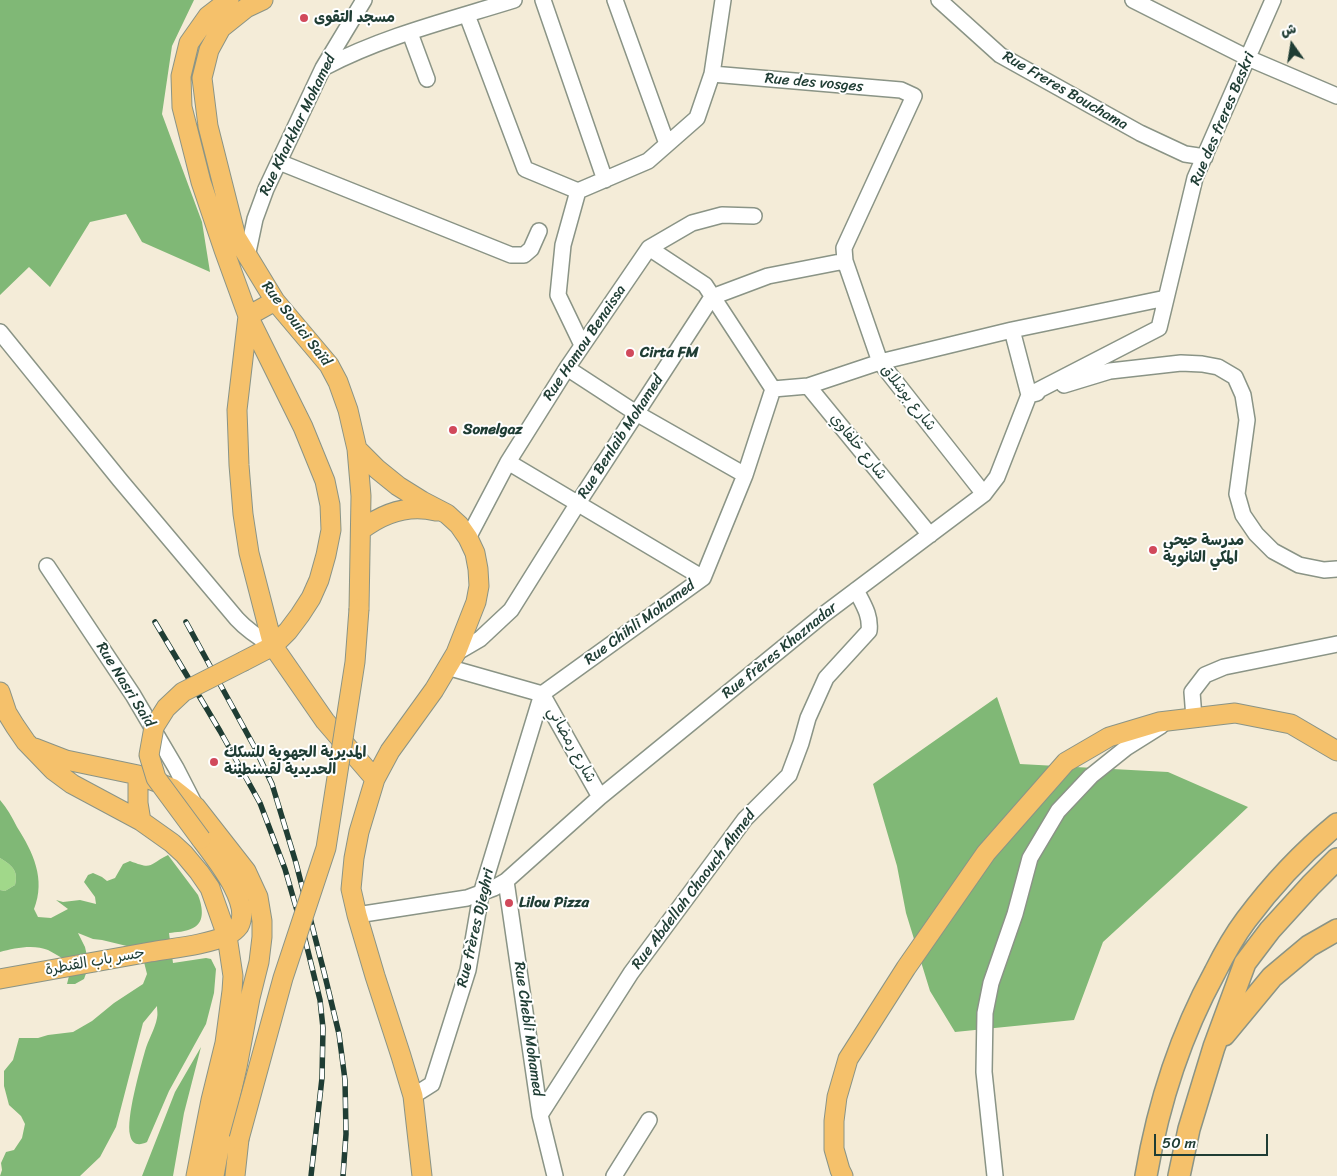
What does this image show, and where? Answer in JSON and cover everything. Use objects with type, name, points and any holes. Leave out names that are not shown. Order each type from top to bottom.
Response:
[{"type":"highway","points":[[1146,1176],[1164,1094],[1180,1046],[1202,994],[1245,921],[1275,885],[1318,840],[1337,824]]},
{"type":"highway","points":[[1179,1176],[1189,1129],[1214,1046],[1245,963],[1270,930],[1337,859]]},
{"type":"highway","points":[[1214,1046],[1272,977],[1309,946],[1337,930]]},
{"type":"main road","points":[[227,936],[234,932],[241,920],[236,892],[229,878],[156,778],[149,755],[154,728],[166,708],[183,692],[274,646],[288,632],[311,598],[319,580],[331,530],[330,505],[325,481],[303,427],[248,316],[201,182],[182,107],[181,76],[189,43],[208,16],[229,0]]},
{"type":"main road","name":"Rue Souici Saïd","points":[[236,1176],[239,1139],[283,978],[326,848],[355,662],[359,608],[361,530],[361,496],[357,449],[348,410],[338,382],[329,365],[275,301],[236,237],[208,126],[202,78],[209,50],[222,28],[246,8],[263,0]]},
{"type":"main road","points":[[248,316],[275,301]]},
{"type":"main road","points":[[248,316],[237,410],[239,465],[243,514],[249,553],[274,646],[325,721],[375,779]]},
{"type":"main road","points":[[357,449],[398,486],[446,514],[458,525],[468,538],[475,553],[478,569],[479,586],[476,602],[451,660],[424,704],[390,751],[375,779],[364,814],[354,858],[351,889],[375,976],[413,1096],[422,1176]]},
{"type":"main road","points":[[361,530],[373,521],[401,510],[424,509],[446,514]]},
{"type":"main road","points":[[0,692],[7,713],[26,742],[53,770],[63,778],[141,821],[172,843],[184,854],[210,888],[227,936],[233,976],[227,1027],[196,1176]]},
{"type":"main road","points":[[843,1176],[834,1149],[834,1121],[837,1097],[848,1059],[906,968],[986,853],[1066,762],[1109,737],[1159,722],[1235,713],[1291,724],[1337,751]]},
{"type":"main road","points":[[26,742],[36,749],[66,760],[138,775],[172,788],[196,807],[246,871],[258,897],[262,921],[262,937],[214,1176]]},
{"type":"main road","points":[[138,775],[138,803],[141,821]]},
{"type":"main road","name":"جسر باب القنطرة","points":[[0,979],[190,945],[227,936]]},
{"type":"street","name":"Rue Kharkhar Mohamed","points":[[247,257],[255,218],[278,162],[324,68],[364,0]]},
{"type":"street","points":[[324,68],[346,56],[387,40],[514,0]]},
{"type":"street","points":[[543,0],[605,180]]},
{"type":"street","points":[[615,0],[667,144]]},
{"type":"street","points":[[466,15],[524,169],[578,191],[648,161],[697,118],[712,74],[723,0]]},
{"type":"street","name":"Rue Freres Bouchama","points":[[940,0],[1000,55],[1140,133],[1185,154],[1205,157]]},
{"type":"street","points":[[1133,0],[1248,58],[1337,96]]},
{"type":"street","name":"Rue des freres Beskri","points":[[1029,395],[1159,328],[1195,178],[1273,0]]},
{"type":"street","points":[[410,33],[427,79]]},
{"type":"street","name":"Rue des vosges","points":[[712,74],[901,90],[914,96],[844,248],[845,261]]},
{"type":"street","points":[[278,162],[511,254],[524,254],[531,249],[539,231]]},
{"type":"street","points":[[578,191],[563,244],[558,295],[582,345]]},
{"type":"street","name":"Rue Hamou Benaissa","points":[[468,538],[508,462],[582,345],[649,248],[692,223],[722,215],[754,216]]},
{"type":"street","points":[[649,248],[705,285],[773,389],[808,386],[880,362],[1012,330],[1166,298]]},
{"type":"street","points":[[712,297],[768,276],[845,261]]},
{"type":"street","name":"شارع بوشلاق","points":[[845,261],[880,362],[984,494]]},
{"type":"street","name":"Rue Benlaib Mohamed","points":[[451,660],[494,628],[511,610],[578,502],[712,297]]},
{"type":"street","points":[[1012,330],[1029,395],[1110,371],[1181,363],[1218,367],[1235,378],[1243,395],[1246,420],[1237,494],[1243,515],[1256,534],[1273,551],[1299,565],[1324,570],[1337,569]]},
{"type":"street","points":[[0,332],[120,480],[237,619],[246,629],[274,646]]},
{"type":"street","points":[[567,368],[636,413],[745,475]]},
{"type":"street","name":"شارع خلفاوي","points":[[808,386],[930,535]]},
{"type":"street","name":"Rue Chihli Mohamed","points":[[542,694],[703,578],[745,475],[773,389]]},
{"type":"street","name":"Rue frères Khaznadar","points":[[357,915],[454,901],[481,894],[506,880],[600,797],[823,615],[984,494],[997,477],[1029,395]]},
{"type":"street","points":[[508,462],[703,578]]},
{"type":"street","name":"Rue Nasri Said","points":[[47,566],[133,695],[176,768],[196,807]]},
{"type":"street","name":"Rue Abdellah Chaouch Ahmed","points":[[540,1115],[630,973],[745,819],[789,775],[808,718],[826,678],[869,631],[870,622],[868,614],[856,590]]},
{"type":"street","points":[[1194,718],[1192,692],[1205,675],[1224,668],[1337,644]]},
{"type":"street","points":[[451,660],[542,694]]},
{"type":"street","name":"شارع رمضاني","points":[[542,694],[600,797]]},
{"type":"street","name":"Rue frères Djeghri","points":[[413,1096],[432,1084],[468,970],[481,894],[542,694]]},
{"type":"street","points":[[995,1176],[984,1072],[985,1012],[991,983],[1015,914],[1030,858],[1058,811],[1091,776],[1126,748],[1168,721]]},
{"type":"street","name":"Rue Chebli Mohamed","points":[[506,880],[540,1115],[555,1176]]},
{"type":"street","points":[[614,1176],[649,1120]]},
{"type":"green space","points":[[0,0],[194,0],[172,46],[162,114],[202,222],[210,272],[142,242],[126,214],[90,222],[50,287],[29,267],[0,295]]},
{"type":"green space","points":[[997,697],[1020,764],[1168,772],[1248,807],[1103,942],[1074,1020],[955,1032],[930,991],[906,913],[897,866],[873,784]]},
{"type":"green space","points":[[0,800],[33,856],[39,887],[34,909],[38,917],[51,918],[68,909],[56,900],[63,902],[80,900],[96,904],[95,897],[84,882],[88,875],[93,873],[107,881],[115,878],[123,864],[130,861],[147,866],[168,855],[198,895],[202,913],[200,922],[193,928],[169,933],[173,963],[206,958],[211,959],[216,969],[214,993],[206,1024],[169,1091],[147,1142],[141,1144],[134,1143],[129,1127],[134,1093],[146,1047],[156,1022],[157,1006],[143,1023],[116,1127],[100,1157],[80,1176],[0,1176],[2,1170],[1,1163],[6,1152],[14,1150],[22,1138],[25,1124],[21,1116],[9,1105],[4,1086],[4,1071],[13,1060],[19,1038],[38,1038],[73,1032],[92,1021],[114,1003],[143,984],[147,974],[144,962],[131,947],[93,939],[78,933],[85,947],[89,965],[84,979],[75,984],[67,984],[69,976],[65,960],[48,950],[30,947],[0,952],[0,890],[5,891],[15,885],[16,875],[13,868],[0,858]]},
{"type":"green space","points":[[0,858],[13,868],[16,875],[15,885],[5,891],[0,890]]},
{"type":"green space","points":[[201,1047],[184,1113],[173,1176],[142,1176],[175,1092]]},
{"type":"railway","points":[[155,622],[220,731],[260,803],[285,869],[304,935],[320,1000],[323,1028],[322,1078],[311,1176]]},
{"type":"railway","points":[[186,622],[255,748],[272,784],[296,863],[339,1034],[345,1080],[346,1134],[343,1176]]},
{"type":"place","name":"مسجد التقوى","points":[[304,18]]},
{"type":"place","name":"Cirta FM","points":[[630,353]]},
{"type":"place","name":"Sonelgaz","points":[[453,430]]},
{"type":"place","name":"مدرسة حيحي المكي الثانوية","points":[[1153,550]]},
{"type":"place","name":"المديرية الجهوية للسكك الحديدية لقسنطينة","points":[[214,762]]},
{"type":"place","name":"Lilou Pizza","points":[[509,903]]}]
